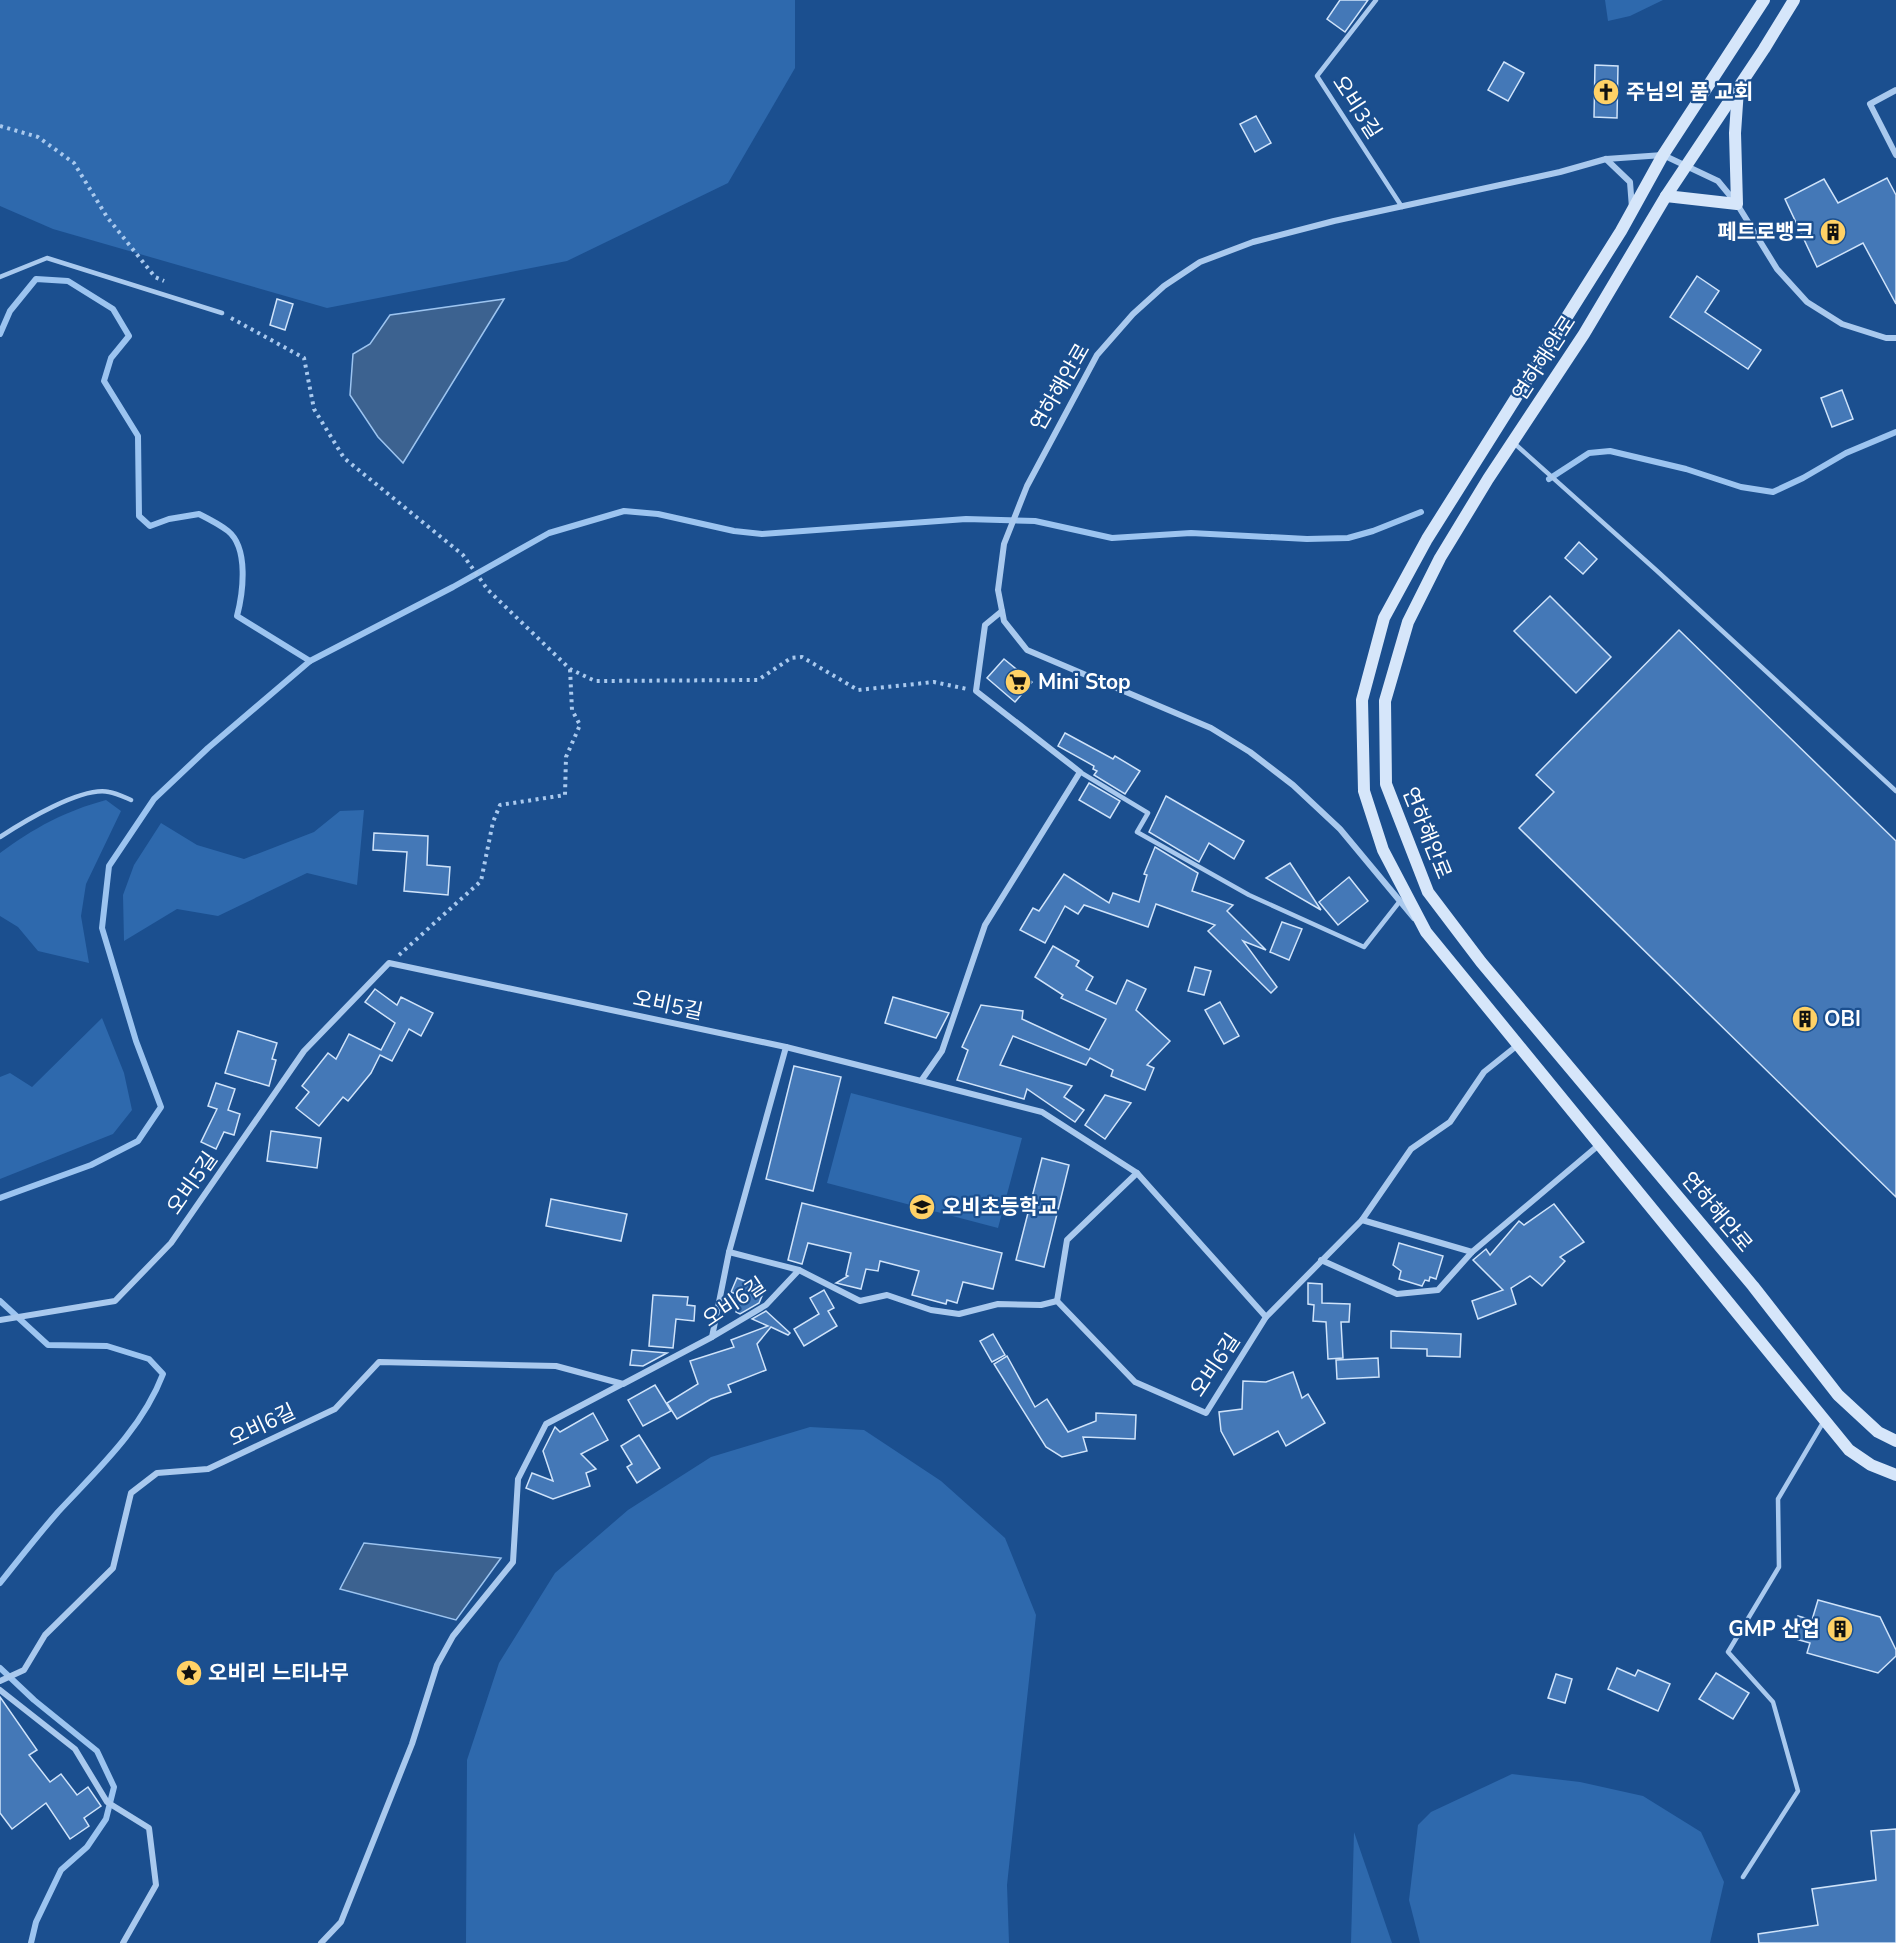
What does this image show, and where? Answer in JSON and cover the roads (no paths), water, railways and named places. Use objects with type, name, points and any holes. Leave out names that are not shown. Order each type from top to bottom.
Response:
[{"type":"street","name":"연하해안로","points":[[1426,932],[1383,850],[1364,791],[1362,700],[1384,618],[1427,539],[1632,211],[1663,155],[1764,0]]},
{"type":"street","name":"연하해안로","points":[[1794,0],[1666,196],[1584,334],[1440,558],[1408,622],[1385,701],[1386,784],[1428,892],[1481,962],[1753,1286],[1838,1395],[1878,1432],[1896,1441]]},
{"type":"street","points":[[1737,204],[1735,133],[1738,88]]},
{"type":"street","points":[[1896,90],[1870,104],[1896,155]]},
{"type":"street","name":"연하해안로","points":[[1663,155],[1606,159],[1560,172],[1253,242],[1200,262],[1164,286],[1133,314],[1097,355],[1020,504],[1004,544],[998,590],[1004,621],[1027,650],[1211,728],[1250,752],[1293,785],[1340,829],[1600,1143],[1824,1421],[1849,1450],[1871,1465],[1896,1475]]},
{"type":"street","points":[[1663,155],[1718,181],[1737,204],[1776,268],[1807,302],[1842,324],[1886,338],[1896,338]]},
{"type":"street","points":[[1606,159],[1630,182],[1632,211]]},
{"type":"street","points":[[1666,196],[1737,204]]},
{"type":"street","points":[[921,1081],[942,1051],[985,925],[1080,772],[976,691],[985,625],[1002,611]]},
{"type":"street","name":"오비5길","points":[[0,1320],[115,1301],[171,1243],[304,1051],[389,963],[786,1047],[1042,1112],[1137,1173],[1266,1317]]},
{"type":"street","name":"오비6길","points":[[1057,1301],[1135,1382],[1206,1413],[1266,1317],[1362,1220],[1411,1149],[1450,1122],[1484,1072],[1519,1044]]},
{"type":"street","points":[[712,1337],[729,1252],[786,1047]]},
{"type":"street","points":[[1321,1260],[1396,1294],[1438,1290],[1472,1252],[1600,1143]]},
{"type":"street","points":[[729,1252],[799,1270],[860,1301],[887,1295],[931,1310],[959,1314],[998,1304],[1041,1305],[1057,1301],[1067,1240],[1137,1173]]},
{"type":"street","points":[[1362,1220],[1472,1252]]},
{"type":"street","name":"오비6길","points":[[0,1681],[24,1670],[45,1635],[113,1568],[131,1493],[157,1473],[208,1469],[335,1409],[379,1362],[556,1366],[623,1384],[712,1337],[766,1305],[799,1270]]},
{"type":"street","points":[[321,1943],[341,1922],[412,1744],[437,1665],[453,1636],[513,1562],[518,1479],[546,1424],[623,1384]]},
{"type":"street","points":[[0,1690],[75,1749],[107,1802],[149,1828],[156,1886],[123,1943]]},
{"type":"lane","name":"오비3길","points":[[1376,0],[1317,76],[1402,207]]},
{"type":"lane","points":[[0,277],[47,258],[222,313]]},
{"type":"lane","points":[[1513,442],[1896,791]]},
{"type":"lane","points":[[1080,772],[1148,813],[1137,832],[1249,895],[1364,947],[1400,901]]},
{"type":"lane","points":[[0,837],[27,820],[77,796],[107,791],[131,800]]},
{"type":"lane","points":[[1743,1877],[1798,1791],[1773,1702],[1728,1652],[1779,1567],[1778,1498],[1824,1421]]},
{"type":"waterway","points":[[0,334],[10,311],[36,279],[68,281],[113,309],[129,336],[111,358],[104,381],[138,436],[139,516],[150,526],[169,519],[199,514],[228,531],[235,539],[242,559],[241,595],[237,616],[310,661]]},
{"type":"waterway","points":[[1549,479],[1589,453],[1610,451],[1686,469],[1741,487],[1773,492],[1846,453],[1896,432]]},
{"type":"waterway","points":[[0,1198],[91,1165],[138,1141],[161,1107],[136,1041],[102,928],[109,866],[154,799],[208,748],[310,661],[453,587],[549,533],[624,511],[658,514],[734,531],[762,534],[966,519],[1035,521],[1112,538],[1191,533],[1307,539],[1348,538],[1421,512]]},
{"type":"waterway","points":[[0,1301],[48,1345],[107,1346],[149,1359],[163,1374],[154,1394],[131,1431],[51,1521],[0,1583]]},
{"type":"waterway","points":[[0,1668],[34,1700],[97,1751],[114,1787],[106,1819],[87,1847],[61,1870],[36,1922],[31,1943]]},
{"type":"place","name":"주님의 품 교회","points":[[1606,92]]},
{"type":"place","name":"페트로뱅크","points":[[1833,232]]},
{"type":"place","name":"Mini Stop","points":[[1018,682]]},
{"type":"place","name":"OBI","points":[[1805,1019]]},
{"type":"place","name":"오비초등학교","points":[[922,1207]]},
{"type":"place","name":"GMP 산업","points":[[1840,1629]]},
{"type":"place","name":"오비리 느티나무","points":[[189,1673]]}]
